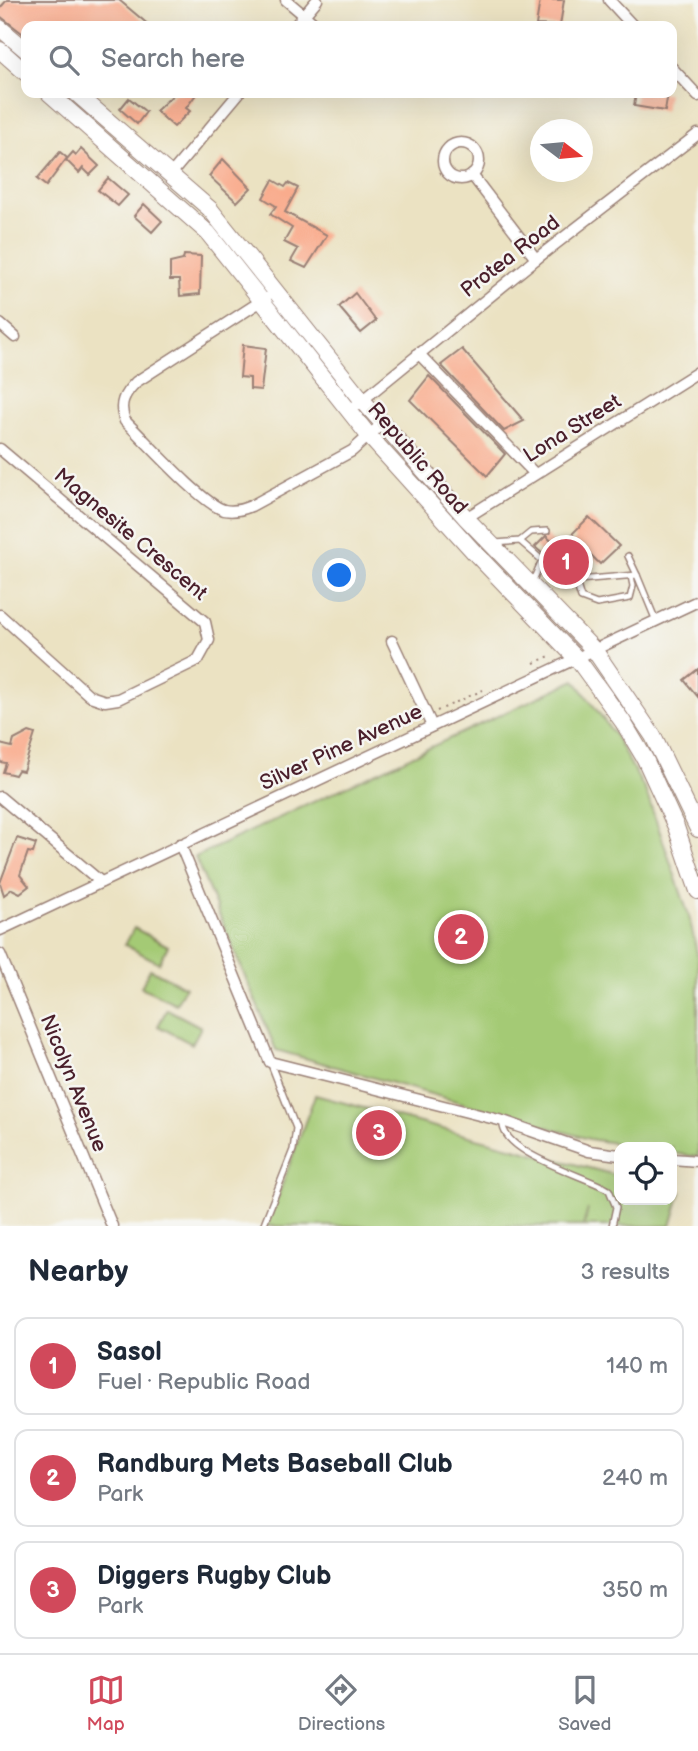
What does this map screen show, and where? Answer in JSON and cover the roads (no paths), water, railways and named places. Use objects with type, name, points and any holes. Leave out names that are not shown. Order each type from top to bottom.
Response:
[{"type":"main road","points":[[0,28],[21,46]]},
{"type":"main road","points":[[0,50],[21,69]]},
{"type":"main road","name":"Republic Road","points":[[55,98],[197,222],[369,436],[473,551],[578,660],[645,759],[676,827],[698,891]]},
{"type":"main road","name":"Republic Road","points":[[82,98],[210,209],[363,401],[490,543],[595,651],[653,736],[698,829]]},
{"type":"street","points":[[286,0],[311,21]]},
{"type":"street","points":[[299,21],[317,0]]},
{"type":"street","points":[[609,0],[629,21]]},
{"type":"street","points":[[677,73],[698,96]]},
{"type":"street","points":[[171,174],[235,98]]},
{"type":"street","name":"Protea Road","points":[[349,411],[536,259],[698,134]]},
{"type":"street","points":[[471,175],[536,259]]},
{"type":"street","points":[[276,289],[261,302],[136,382],[122,399],[125,421],[207,500],[223,510],[233,511],[251,506],[340,457],[383,423]]},
{"type":"street","points":[[0,324],[15,337]]},
{"type":"street","points":[[418,354],[535,474]]},
{"type":"street","name":"Lona Street","points":[[466,517],[698,372]]},
{"type":"street","name":"Magnesite Crescent","points":[[0,449],[205,622],[209,640],[198,660],[118,699],[100,701],[90,696],[0,615]]},
{"type":"street","name":"Silver Pine Avenue","points":[[0,930],[578,660],[698,601]]},
{"type":"street","points":[[392,641],[432,726]]},
{"type":"street","points":[[0,797],[101,882]]},
{"type":"street","points":[[180,844],[270,1062],[503,1121],[564,1144],[614,1154]]},
{"type":"street","name":"Nicolyn Avenue","points":[[0,954],[112,1226]]},
{"type":"street","points":[[677,1159],[698,1161]]},
{"type":"lane","points":[[490,543],[520,541],[531,532],[547,531]]},
{"type":"lane","points":[[520,541],[562,579],[576,582],[634,575]]},
{"type":"lane","points":[[628,556],[656,621]]},
{"type":"lane","points":[[531,585],[542,560]]},
{"type":"lane","points":[[576,582],[581,598],[597,604],[629,598],[633,591],[634,575]]},
{"type":"lane","points":[[262,1226],[293,1150],[296,1128],[270,1062]]},
{"type":"lane","points":[[503,1121],[505,1134],[529,1154],[609,1190],[616,1207],[611,1226]]},
{"type":"place","name":"Sasol","points":[[566,562]]},
{"type":"place","name":"Randburg Mets Baseball Club","points":[[461,937]]},
{"type":"place","name":"Diggers Rugby Club","points":[[379,1133]]}]
